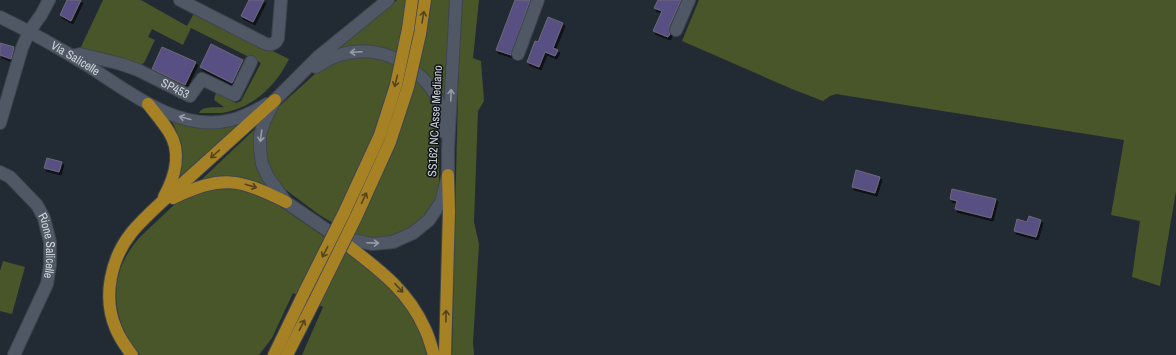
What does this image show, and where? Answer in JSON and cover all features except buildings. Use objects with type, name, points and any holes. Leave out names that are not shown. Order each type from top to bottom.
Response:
[{"type":"highway","points":[[274,355],[344,213],[380,135],[396,85],[408,29],[412,0]]},
{"type":"highway","name":"SS162 NC Asse Mediano","points":[[290,352],[356,217],[390,142],[408,88],[420,34],[425,0]]},
{"type":"highway","points":[[132,355],[116,329],[112,314],[110,296],[111,273],[119,252],[132,232],[275,100]]},
{"type":"highway","points":[[148,104],[170,132],[175,145],[175,172],[161,204]]},
{"type":"highway","points":[[445,355],[449,211],[448,175]]},
{"type":"highway","points":[[161,204],[188,191],[211,183],[223,182],[236,182],[253,186],[286,202]]},
{"type":"highway","points":[[336,237],[387,276],[402,292],[426,329],[434,355]]},
{"type":"highway","points":[[264,355],[284,333]]},
{"type":"street","points":[[0,123],[22,48],[29,32],[49,0]]},
{"type":"street","points":[[180,0],[270,45],[276,42],[278,38],[281,0]]},
{"type":"street","name":"SS162 NC Asse Mediano","points":[[388,0],[318,57],[275,100],[264,122],[260,135],[262,164],[268,178],[286,202],[336,237],[372,244],[393,242],[413,233],[429,220],[441,202],[448,175],[448,148],[456,0]]},
{"type":"street","points":[[518,54],[538,0]]},
{"type":"street","points":[[676,30],[689,0]]},
{"type":"street","name":"Via Salicelle","points":[[0,17],[71,56],[148,104],[175,115],[208,122],[231,120],[243,116],[275,100]]},
{"type":"street","points":[[295,81],[328,59],[348,52],[370,51],[386,54],[404,62],[425,80],[437,97],[448,148]]},
{"type":"street","name":"SP453","points":[[71,56],[80,54],[121,64],[138,70],[190,96],[202,79],[235,94],[252,62]]},
{"type":"street","name":"Rione Salicelle","points":[[0,172],[10,177],[37,205],[44,218],[50,242],[50,265],[47,284],[14,355]]},
{"type":"green space","points":[[103,0],[141,0],[187,26],[193,15],[198,14],[289,59],[284,69],[270,87],[262,95],[243,107],[221,113],[199,113],[201,110],[210,107],[224,107],[214,100],[216,92],[236,103],[241,101],[261,63],[191,28],[183,45],[152,29],[148,37],[155,40],[144,63],[139,65],[80,49]]},
{"type":"green space","points":[[397,0],[450,0],[448,106],[446,106],[437,87],[425,72],[418,65],[401,55],[391,51],[331,51]]},
{"type":"green space","points":[[460,0],[479,0],[473,58],[481,61],[484,101],[478,111],[474,222],[479,244],[473,343],[474,355],[452,355]]},
{"type":"green space","points":[[699,0],[1176,0],[1176,191],[1160,286],[1132,277],[1140,221],[1111,215],[1124,140],[836,94],[823,101],[682,41]]},
{"type":"green space","points":[[348,57],[376,57],[391,61],[421,82],[433,101],[439,120],[439,189],[437,198],[429,213],[402,235],[377,240],[360,236],[342,228],[321,216],[286,190],[275,179],[267,166],[264,147],[265,131],[274,111],[316,73],[328,65]]},
{"type":"green space","points":[[172,121],[195,127],[239,125],[180,177],[182,162],[181,149],[178,135]]},
{"type":"green space","points":[[255,129],[266,186],[246,179],[200,181]]},
{"type":"green space","points":[[229,186],[268,198],[378,274],[400,297],[416,320],[430,355],[302,355],[323,307],[293,293],[272,338],[259,355],[140,355],[131,344],[119,318],[116,291],[118,277],[123,263],[139,238],[181,199],[199,191]]},
{"type":"green space","points":[[3,261],[25,267],[12,314],[0,311],[0,271]]}]
